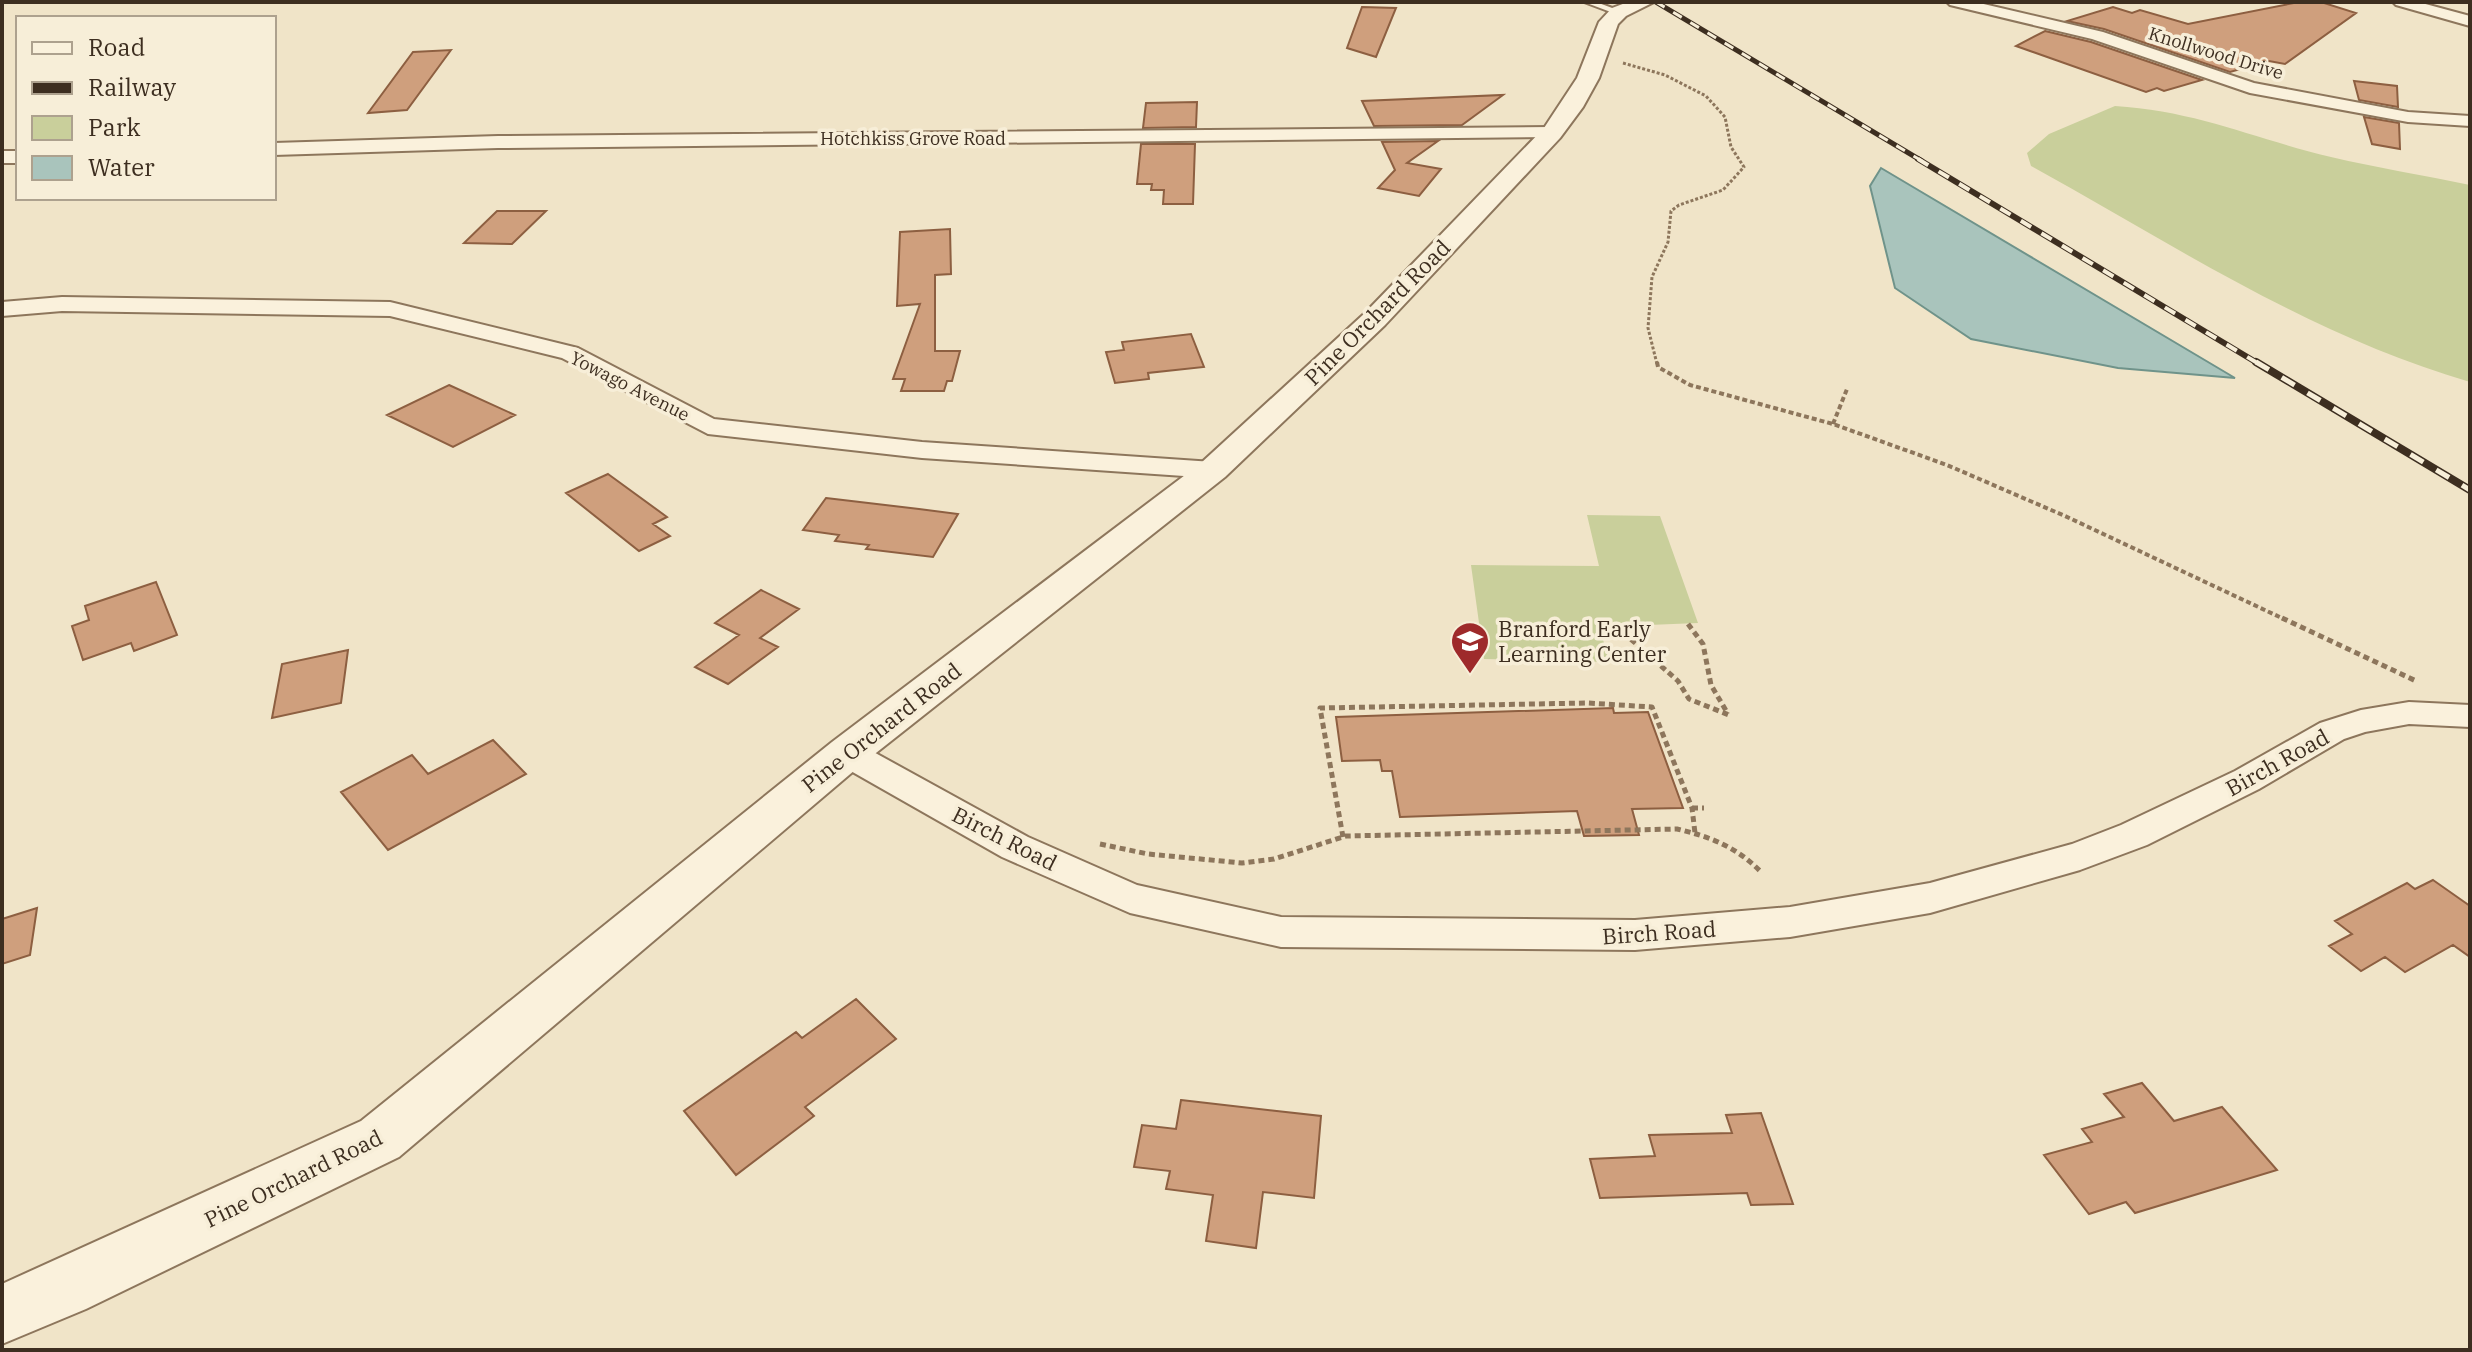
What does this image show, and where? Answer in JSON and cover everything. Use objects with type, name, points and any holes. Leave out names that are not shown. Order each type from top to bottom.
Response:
[{"type":"street","name":"Knollwood Drive","points":[[1955,2],[2097,35],[2250,88],[2408,117],[2470,121]]},
{"type":"street","points":[[2401,2],[2470,21]]},
{"type":"street","name":"Pine Orchard Road","points":[[2,1314],[65,1288],[380,1139],[847,753],[1213,470],[1375,319],[1552,133],[1572,107],[1596,60],[1609,22],[1621,6]]},
{"type":"street","name":"Hotchkiss Grove Road","points":[[276,149],[512,141],[1552,133]]},
{"type":"street","name":"Yowago Avenue","points":[[2,309],[62,304],[390,309],[570,353],[708,426],[922,450],[1213,470]]},
{"type":"street","name":"Birch Road","points":[[847,753],[1015,847],[1130,898],[1281,932],[1635,935],[1790,922],[1943,895],[2080,856],[2134,835],[2247,780],[2346,726],[2382,715],[2470,716]]},
{"type":"path","points":[[1596,60],[1650,70],[1700,91],[1716,104],[1727,121],[1726,132],[1744,167],[1723,190],[1679,205],[1671,211],[1668,242],[1652,277],[1648,328],[1658,367],[1690,385],[1833,424],[1994,485],[2423,683]]},
{"type":"path","points":[[1833,424],[1847,389]]},
{"type":"path","points":[[1616,626],[1678,681],[1689,699],[1729,715],[1711,685],[1703,644],[1688,624]]},
{"type":"path","points":[[1343,837],[1320,708],[1587,703],[1652,707],[1692,808],[1695,833]]},
{"type":"path","points":[[1692,808],[1704,808]]},
{"type":"path","points":[[1090,841],[1148,854],[1242,863],[1274,859],[1343,837],[1677,829],[1721,839],[1748,858],[1762,873]]},
{"type":"green space","points":[[2115,106],[2173,114],[2331,157],[2470,185],[2470,382],[2411,363],[2299,314],[2031,166],[2027,153],[2049,134]]},
{"type":"green space","points":[[1587,515],[1660,516],[1698,623],[1599,627],[1610,662],[1484,659],[1471,565],[1599,566]]},
{"type":"water","points":[[1881,168],[2235,378],[2118,368],[1971,339],[1895,288],[1870,186]]},
{"type":"building","points":[[2299,2],[2321,2],[2356,13],[2285,64],[2269,61],[2230,72],[2104,29],[2067,21],[2113,7],[2132,13],[2140,10],[2188,24]]},
{"type":"building","points":[[1362,7],[1396,8],[1376,57],[1347,48]]},
{"type":"building","points":[[2045,31],[2091,42],[2202,80],[2164,91],[2157,88],[2146,92],[2016,46]]},
{"type":"building","points":[[451,50],[407,110],[368,113],[413,52]]},
{"type":"building","points":[[2354,81],[2397,86],[2398,107],[2359,100]]},
{"type":"building","points":[[1503,95],[1462,125],[1374,126],[1362,101]]},
{"type":"building","points":[[1197,102],[1196,127],[1143,128],[1146,103]]},
{"type":"building","points":[[2364,117],[2399,123],[2400,149],[2372,144]]},
{"type":"building","points":[[1438,141],[1407,163],[1441,169],[1419,196],[1378,188],[1395,170],[1382,142]]},
{"type":"building","points":[[1141,144],[1195,144],[1193,204],[1163,204],[1164,190],[1151,190],[1152,184],[1137,184]]},
{"type":"building","points":[[497,211],[546,211],[512,244],[464,243]]},
{"type":"building","points":[[950,229],[951,274],[935,275],[935,351],[960,351],[952,381],[947,381],[944,391],[901,391],[905,379],[893,379],[920,304],[897,306],[900,232]]},
{"type":"building","points":[[1191,334],[1204,367],[1148,373],[1149,379],[1115,383],[1106,352],[1124,350],[1122,342]]},
{"type":"building","points":[[449,385],[515,415],[453,447],[387,415]]},
{"type":"building","points":[[608,474],[667,517],[653,524],[670,536],[639,551],[566,493]]},
{"type":"building","points":[[826,498],[958,514],[933,557],[866,549],[869,545],[835,541],[839,535],[803,530]]},
{"type":"building","points":[[156,582],[177,635],[134,651],[131,643],[83,660],[72,626],[89,620],[85,606]]},
{"type":"building","points":[[761,590],[799,609],[760,638],[778,647],[728,684],[695,667],[739,635],[715,623]]},
{"type":"building","points":[[348,650],[341,703],[272,718],[282,664]]},
{"type":"building","points":[[1613,708],[1614,713],[1648,712],[1683,808],[1632,809],[1639,835],[1584,836],[1577,811],[1400,817],[1392,771],[1382,771],[1380,760],[1342,761],[1336,717]]},
{"type":"building","points":[[493,740],[526,774],[388,850],[341,792],[412,755],[428,774]]},
{"type":"building","points":[[2433,880],[2470,906],[2470,957],[2453,945],[2405,972],[2385,957],[2361,971],[2329,946],[2352,934],[2335,921],[2407,883],[2415,889]]},
{"type":"building","points":[[37,908],[30,955],[2,964],[2,919]]},
{"type":"building","points":[[856,999],[896,1039],[805,1107],[814,1116],[736,1175],[684,1111],[796,1032],[802,1038]]},
{"type":"building","points":[[2142,1083],[2174,1121],[2222,1107],[2277,1170],[2135,1213],[2126,1202],[2089,1214],[2044,1155],[2092,1142],[2082,1129],[2124,1117],[2104,1094]]},
{"type":"building","points":[[1181,1100],[1321,1116],[1314,1198],[1263,1192],[1256,1248],[1206,1241],[1213,1195],[1166,1189],[1170,1171],[1134,1167],[1142,1125],[1176,1129]]},
{"type":"building","points":[[1761,1113],[1793,1204],[1751,1205],[1747,1193],[1600,1198],[1590,1159],[1655,1156],[1649,1135],[1732,1133],[1726,1115]]},
{"type":"railway","points":[[1656,2],[1922,161]]},
{"type":"railway","points":[[1918,159],[2259,364]]},
{"type":"railway","points":[[2256,362],[2470,490]]},
{"type":"place","name":"Branford Early Learning Center","points":[[1470,675]]}]
